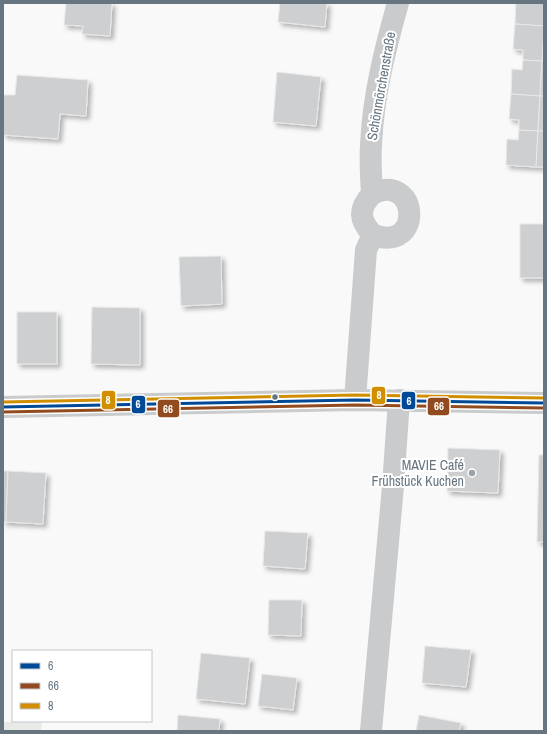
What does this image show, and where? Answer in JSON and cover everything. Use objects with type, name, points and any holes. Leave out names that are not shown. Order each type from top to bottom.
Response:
[{"type":"street","name":"Schönmörchenstraße","points":[[372,194],[370,145],[385,50],[398,3]]},
{"type":"street","points":[[388,190],[399,194],[405,199],[409,208],[410,215],[408,224],[401,233],[393,238],[383,238],[373,235],[365,226],[361,213],[364,203],[372,194],[379,191],[388,190]]},
{"type":"street","points":[[355,400],[366,250],[373,235]]},
{"type":"street","points":[[3,407],[355,400],[544,402]]},
{"type":"street","points":[[371,731],[393,486],[399,400]]},
{"type":"shaded area","points":[[3,722],[42,722],[41,731],[3,731]]},
{"type":"building","points":[[66,3],[112,3],[110,36],[82,34],[83,26],[64,25]]},
{"type":"building","points":[[280,3],[327,3],[325,27],[278,22]]},
{"type":"building","points":[[516,3],[544,3],[544,26],[515,24]]},
{"type":"building","points":[[515,24],[544,26],[542,61],[523,60],[523,50],[513,49]]},
{"type":"building","points":[[523,60],[542,61],[540,96],[511,94],[512,69],[522,70]]},
{"type":"building","points":[[542,61],[544,61],[544,96],[540,96]]},
{"type":"building","points":[[277,72],[321,77],[316,126],[273,122]]},
{"type":"building","points":[[17,75],[88,80],[86,116],[60,114],[58,139],[3,135],[3,95],[15,95]]},
{"type":"building","points":[[511,94],[540,96],[538,131],[519,130],[519,120],[509,119]]},
{"type":"building","points":[[540,96],[544,96],[544,131],[538,131]]},
{"type":"building","points":[[519,130],[538,131],[536,167],[506,165],[507,139],[518,140]]},
{"type":"building","points":[[538,131],[544,131],[544,167],[536,167]]},
{"type":"building","points":[[520,224],[544,224],[544,278],[520,278]]},
{"type":"building","points":[[221,256],[222,304],[181,306],[179,257]]},
{"type":"building","points":[[92,307],[140,308],[140,365],[91,364]]},
{"type":"building","points":[[17,312],[57,312],[57,364],[17,364]]},
{"type":"building","points":[[448,448],[500,450],[498,493],[447,491]]},
{"type":"building","points":[[539,455],[544,455],[544,542],[537,542]]},
{"type":"building","points":[[3,471],[8,471],[6,522],[3,522]]},
{"type":"building","points":[[8,471],[46,473],[43,524],[6,522]]},
{"type":"building","points":[[265,531],[308,533],[305,569],[263,566]]},
{"type":"building","points":[[269,600],[302,600],[301,636],[268,635]]},
{"type":"building","points":[[425,646],[471,650],[466,687],[422,683]]},
{"type":"building","points":[[201,653],[250,658],[245,704],[196,699]]},
{"type":"building","points":[[262,674],[297,678],[293,710],[258,706]]},
{"type":"building","points":[[178,715],[220,719],[219,731],[177,731]]},
{"type":"building","points":[[419,715],[461,723],[459,731],[416,731]]},
{"type":"transit line","name":"8","points":[[3,402],[355,395],[544,398]]},
{"type":"transit line","name":"6","points":[[3,407],[355,400],[544,403]]},
{"type":"transit line","name":"66","points":[[3,412],[355,405],[544,408]]},
{"type":"place","name":"MAVIE Café Frühstück Kuchen","points":[[472,473]]}]
